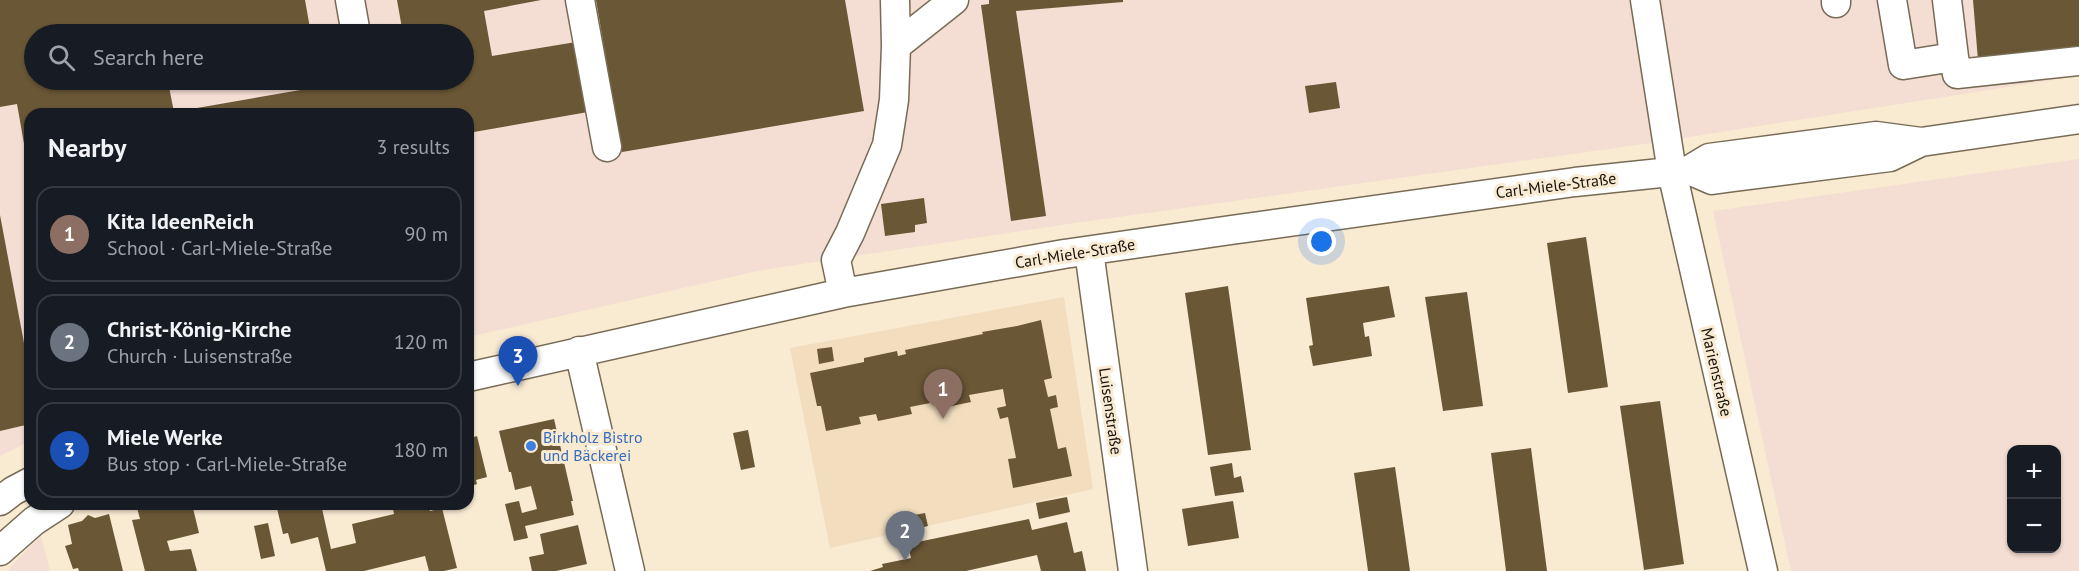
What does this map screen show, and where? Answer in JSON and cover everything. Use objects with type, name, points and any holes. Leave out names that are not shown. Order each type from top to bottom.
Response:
[{"type":"street","points":[[350,0],[354,24]]},
{"type":"street","points":[[580,0],[608,147]]},
{"type":"street","points":[[843,293],[836,261],[887,145],[894,100],[895,0]]},
{"type":"street","points":[[896,45],[954,0]]},
{"type":"street","name":"Marienstraße","points":[[1645,0],[1763,571]]},
{"type":"street","points":[[1893,0],[1903,65],[1954,57]]},
{"type":"street","points":[[1947,0],[1957,74],[2079,61]]},
{"type":"street","name":"Carl-Miele-Straße","points":[[474,376],[843,293],[1089,251],[1575,182],[1680,171],[1709,158],[1876,136],[1921,142],[2079,119]]},
{"type":"street","name":"Luisenstraße","points":[[1089,251],[1132,571]]},
{"type":"street","points":[[579,351],[630,571]]},
{"type":"street","points":[[0,501],[24,485]]},
{"type":"street","points":[[0,551],[34,521],[51,510]]},
{"type":"shaded area","points":[[0,0],[2079,0],[2079,76],[1651,143],[1075,223],[762,270],[474,336],[474,108],[24,108],[24,444],[0,456]]},
{"type":"shaded area","points":[[2079,159],[2079,571],[1791,571],[1713,211]]},
{"type":"shaded area","points":[[1064,297],[1093,489],[830,548],[790,348]]},
{"type":"shaded area","points":[[41,536],[50,571],[8,571],[12,565]]},
{"type":"building","points":[[0,0],[305,0],[309,24],[24,24],[24,90],[170,90],[173,108],[24,108],[24,144],[17,104],[0,107]]},
{"type":"building","points":[[397,0],[541,0],[484,11],[492,56],[576,42],[588,112],[474,132],[474,108],[197,108],[300,90],[474,90],[474,24],[401,24]]},
{"type":"building","points":[[596,0],[845,0],[864,111],[622,152]]},
{"type":"building","points":[[989,0],[1123,0],[1123,2],[1016,11],[1046,216],[1011,221],[981,5],[989,4]]},
{"type":"building","points":[[1973,0],[2079,0],[2079,51],[1978,60]]},
{"type":"building","points":[[1336,82],[1340,108],[1309,113],[1305,86]]},
{"type":"building","points":[[924,198],[927,223],[915,225],[915,232],[885,236],[881,204]]},
{"type":"building","points":[[0,215],[24,343],[24,425],[0,431]]},
{"type":"building","points":[[1586,237],[1608,387],[1568,393],[1547,243]]},
{"type":"building","points":[[1228,286],[1251,450],[1208,455],[1185,293]]},
{"type":"building","points":[[1389,286],[1395,317],[1363,323],[1365,337],[1369,336],[1372,356],[1313,366],[1309,346],[1313,345],[1306,298]]},
{"type":"building","points":[[1467,292],[1483,406],[1443,411],[1425,297]]},
{"type":"building","points":[[1041,320],[1052,378],[1044,380],[1048,397],[1056,395],[1058,407],[1050,409],[1058,449],[1066,447],[1072,476],[1013,488],[1008,459],[1016,458],[1008,417],[1000,419],[997,408],[1006,406],[1003,389],[969,395],[971,402],[937,409],[935,402],[910,407],[912,414],[878,421],[876,414],[859,417],[861,424],[826,431],[821,406],[817,406],[810,373],[864,362],[864,358],[897,351],[898,356],[906,354],[905,350]]},
{"type":"building","points":[[832,347],[834,361],[819,364],[817,349]]},
{"type":"building","points":[[1660,401],[1684,564],[1644,570],[1620,406]]},
{"type":"building","points":[[554,419],[573,501],[571,501],[574,515],[525,526],[528,538],[514,541],[505,504],[519,501],[522,513],[537,509],[531,486],[515,490],[499,431]]},
{"type":"building","points":[[748,430],[755,467],[741,470],[733,433]]},
{"type":"building","points":[[477,436],[487,477],[476,480],[477,484],[474,485],[474,437]]},
{"type":"building","points":[[1531,448],[1547,571],[1506,571],[1491,453]]},
{"type":"building","points":[[1232,463],[1234,478],[1241,476],[1244,492],[1215,496],[1210,467]]},
{"type":"building","points":[[1395,467],[1410,571],[1368,571],[1354,473]]},
{"type":"building","points":[[1067,497],[1070,512],[1039,519],[1036,503]]},
{"type":"building","points":[[1233,501],[1239,538],[1188,546],[1182,509]]},
{"type":"building","points":[[138,510],[193,510],[199,533],[167,541],[170,551],[191,549],[197,571],[145,571],[132,520],[140,519]]},
{"type":"building","points":[[277,510],[322,510],[331,549],[356,543],[352,524],[394,514],[393,510],[442,510],[457,568],[429,571],[425,556],[364,571],[326,571],[318,537],[291,544],[288,533],[283,534]]},
{"type":"building","points":[[925,513],[928,526],[907,531],[904,517]]},
{"type":"building","points":[[109,514],[123,571],[73,569],[65,546],[72,544],[68,525],[82,521],[88,515],[95,518]]},
{"type":"building","points":[[1029,519],[1032,530],[1067,522],[1074,553],[1082,551],[1086,571],[1041,571],[1037,555],[966,571],[870,571],[883,567],[882,564],[911,558],[908,544]]},
{"type":"building","points":[[268,523],[275,556],[261,559],[254,526]]},
{"type":"building","points":[[578,525],[587,564],[556,571],[532,571],[529,557],[544,554],[540,534]]},
{"type":"place","name":"Miele Werke","points":[[518,386]]},
{"type":"place","name":"Kita IdeenReich","points":[[943,419]]},
{"type":"place","name":"Birkholz Bistro und Bäckerei","points":[[531,446]]},
{"type":"place","name":"Christ-König-Kirche","points":[[905,561]]}]
